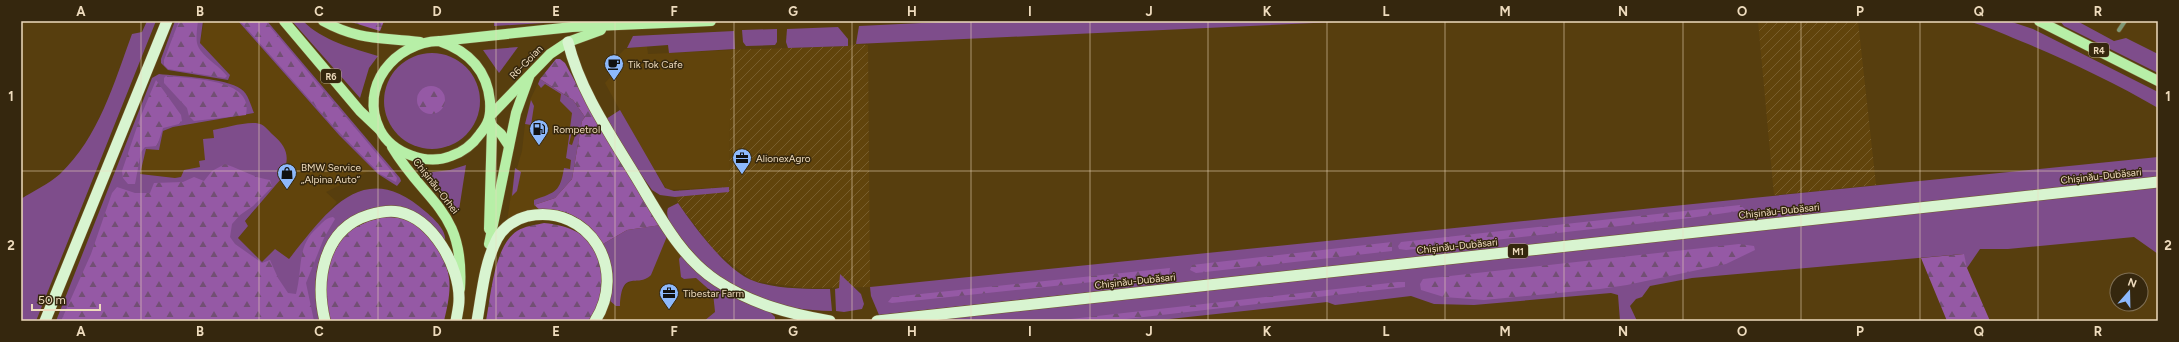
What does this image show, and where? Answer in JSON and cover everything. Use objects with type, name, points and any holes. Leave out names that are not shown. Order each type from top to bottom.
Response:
[{"type":"highway","points":[[45,321],[167,21]]},
{"type":"highway","points":[[568,42],[578,75],[606,128],[661,218],[684,251],[716,280],[750,299],[780,310],[830,321]]},
{"type":"highway","name":"Chișinău-Dubăsari","points":[[877,321],[2158,182]]},
{"type":"highway","points":[[325,321],[321,306],[321,274],[330,247],[340,232],[351,223],[375,214],[392,211],[408,215],[432,232],[445,250],[450,261],[459,300]]},
{"type":"highway","points":[[477,321],[488,260],[497,238],[504,229],[517,220],[544,214],[560,216],[572,221],[586,231],[594,240],[606,264],[608,286],[605,300],[595,321]]},
{"type":"highway","name":"Chișinău-Orhei","points":[[456,321],[459,300]]},
{"type":"main road","name":"R6","points":[[284,21],[360,111],[380,129],[387,140],[410,155],[427,159],[450,157],[467,147],[476,139],[491,120]]},
{"type":"main road","name":"R6","points":[[323,21],[338,29],[362,37],[422,43],[439,41]]},
{"type":"main road","name":"R6-Goian","points":[[439,41],[550,29],[711,21]]},
{"type":"main road","name":"R4","points":[[2039,21],[2158,81]]},
{"type":"main road","name":"R6-Goian","points":[[491,120],[543,60],[568,42],[608,27]]},
{"type":"main road","points":[[439,41],[466,54],[481,70],[488,88],[491,120],[488,260]]},
{"type":"main road","name":"R6","points":[[380,129],[374,101],[382,73],[396,56],[422,43]]},
{"type":"main road","points":[[489,244],[518,104],[528,77]]},
{"type":"main road","points":[[491,120],[509,146]]},
{"type":"main road","name":"Chișinău-Orhei","points":[[387,140],[396,154],[442,210],[453,229],[461,263],[459,300]]},
{"type":"street","points":[[2119,30],[2125,21]]},
{"type":"shaded area","points":[[147,21],[156,21],[36,321],[21,321],[21,199],[56,178],[74,159],[95,126],[104,108],[132,34],[142,32]]},
{"type":"shaded area","points":[[175,21],[203,21],[200,43],[230,75],[228,80],[168,70],[161,63],[161,59]]},
{"type":"shaded area","points":[[204,21],[238,21],[339,135],[373,169],[326,192],[337,202],[289,259],[262,262],[238,238],[248,226],[245,222],[263,200],[181,177],[175,178],[139,174],[146,149],[159,149],[163,131],[173,127],[254,113],[242,89],[228,84],[229,75],[200,43]]},
{"type":"shaded area","points":[[238,21],[267,21],[400,178],[401,181],[397,186],[378,174],[339,135]]},
{"type":"shaded area","points":[[292,21],[303,21],[311,28],[329,39],[348,47],[378,56],[369,68],[360,98]]},
{"type":"shaded area","points":[[494,21],[575,21],[494,26]]},
{"type":"shaded area","points":[[963,21],[1357,21],[856,44],[859,26]]},
{"type":"shaded area","points":[[1758,21],[1858,21],[1876,185],[1774,195]]},
{"type":"shaded area","points":[[1968,21],[2009,21],[2033,29],[2158,92],[2158,108],[2111,82],[2062,59]]},
{"type":"shaded area","points":[[2060,21],[2077,21],[2114,41],[2126,38],[2158,54],[2158,73],[2064,26]]},
{"type":"shaded area","points":[[838,27],[848,39],[848,46],[788,48],[786,42],[787,29]]},
{"type":"shaded area","points":[[777,29],[777,42],[775,45],[746,46],[743,42],[742,30]]},
{"type":"shaded area","points":[[734,31],[735,49],[669,53],[668,45],[627,48],[633,36]]},
{"type":"shaded area","name":"AlionexAgro","points":[[856,44],[868,45],[870,287],[805,288],[753,281],[714,250],[678,203],[674,191],[729,187],[731,50],[848,46]]},
{"type":"shaded area","points":[[647,46],[648,54],[731,50],[729,187],[667,190],[634,136],[605,83],[623,63],[617,57],[625,49]]},
{"type":"shaded area","points":[[518,47],[499,73],[483,50]]},
{"type":"shaded area","points":[[432,53],[450,56],[466,67],[477,83],[480,101],[477,119],[466,135],[450,146],[432,149],[414,146],[398,135],[387,119],[384,101],[387,83],[398,67],[414,56]]},
{"type":"shaded area","points":[[159,74],[202,78],[234,85],[246,93],[254,113],[173,127],[163,131],[159,150],[146,149],[140,174],[175,178],[181,177],[184,170],[200,167],[199,161],[205,160],[203,139],[214,138],[213,130],[237,125],[256,123],[262,125],[278,139],[285,150],[287,161],[280,180],[245,221],[248,226],[238,238],[262,262],[275,249],[289,259],[332,209],[348,197],[365,190],[383,189],[404,196],[436,221],[444,233],[445,241],[404,211],[356,221],[342,226],[327,242],[318,264],[315,287],[321,321],[56,321],[152,78]]},
{"type":"shaded area","name":"Rompetrol","points":[[540,79],[562,92],[582,121],[572,179],[555,198],[535,205],[540,210],[507,221],[515,168],[517,168],[522,151],[525,124],[530,100]]},
{"type":"shaded area","points":[[540,79],[573,100],[585,117],[582,121],[572,179],[555,198],[534,205],[534,200],[552,193],[559,187],[564,168],[570,169],[571,160],[566,158],[570,130],[572,131],[569,144],[572,145],[575,136],[573,136],[574,126],[570,128],[572,113],[560,101],[561,94],[545,84],[541,88],[538,84]]},
{"type":"shaded area","points":[[531,100],[534,106],[531,125],[525,124]]},
{"type":"shaded area","points":[[620,110],[665,188],[674,191],[729,187],[729,192],[675,197],[660,195],[652,190],[632,162],[606,119]]},
{"type":"shaded area","points":[[2158,157],[2158,177],[879,315],[871,296],[870,287]]},
{"type":"shaded area","points":[[466,165],[459,211],[425,173],[450,170]]},
{"type":"shaded area","points":[[515,168],[521,172],[517,191],[512,196]]},
{"type":"shaded area","points":[[2158,186],[2158,254],[2134,237],[2008,249],[1980,249],[1967,268],[1963,254],[1692,278],[1650,286],[1642,297],[1636,299],[1630,306],[1637,321],[1620,321],[1618,295],[1611,293],[1474,305],[1434,304],[1411,296],[1335,305],[1327,302],[1151,321],[920,321]]},
{"type":"shaded area","points":[[678,203],[712,247],[733,268],[744,276],[762,284],[772,286],[830,289],[832,311],[808,310],[766,301],[747,294],[729,284],[696,256],[673,228],[667,212],[668,208]]},
{"type":"shaded area","points":[[661,225],[668,234],[651,275],[646,279],[627,283],[621,294],[620,306],[616,306],[609,300],[613,279],[609,258],[603,244],[627,230]]},
{"type":"shaded area","name":"Tibestar Farm","points":[[668,234],[684,256],[681,277],[684,279],[696,278],[713,293],[715,312],[704,321],[599,321],[609,300],[621,293],[626,284],[635,280],[646,279]]},
{"type":"shaded area","points":[[681,256],[684,256],[771,313],[775,317],[775,321],[704,321],[715,312],[713,293],[696,278],[684,279],[681,277],[679,259]]},
{"type":"shaded area","points":[[840,274],[861,294],[864,304],[862,309],[844,312],[836,311],[835,289],[839,288]]},
{"type":"green space","points":[[179,21],[198,21],[197,43],[199,48],[224,72],[227,76],[225,78],[168,69],[164,65],[164,60]]},
{"type":"green space","points":[[240,21],[265,21],[394,174],[397,178],[396,182],[380,174],[333,126]]},
{"type":"green space","points":[[348,21],[384,21],[380,31]]},
{"type":"green space","points":[[556,59],[560,59],[565,63],[605,136],[661,225],[627,230],[603,244],[591,229],[576,217],[568,213],[550,209],[540,210],[534,205],[555,198],[572,179],[582,121],[585,117],[573,100],[540,79]]},
{"type":"green space","points":[[166,76],[204,80],[231,87],[241,94],[246,103],[246,115],[194,121],[189,116],[187,108],[164,83],[164,78]]},
{"type":"green space","points":[[156,80],[181,115],[182,121],[179,124],[163,128],[157,146],[145,147],[141,152],[135,184],[128,184],[123,178],[122,171],[140,118]]},
{"type":"green space","points":[[431,86],[441,90],[445,100],[441,110],[431,114],[421,110],[417,100],[421,90]]},
{"type":"green space","points":[[225,164],[270,180],[272,187],[232,224],[230,237],[235,244],[262,263],[270,260],[278,278],[288,293],[296,294],[303,250],[311,234],[326,219],[333,217],[335,219],[324,238],[306,283],[314,321],[61,321],[91,254],[112,193],[117,187],[135,193],[150,193],[154,183],[183,182],[194,177],[204,181],[212,171]]},
{"type":"green space","points":[[1740,205],[1746,210],[1690,218],[1406,250],[1399,249],[1398,246],[1401,242]]},
{"type":"green space","points":[[384,217],[399,218],[417,226],[433,240],[439,249],[444,259],[449,278],[448,300],[444,321],[329,321],[327,315],[326,267],[342,238],[354,228],[369,221]]},
{"type":"green space","points":[[544,223],[567,228],[577,232],[585,237],[591,244],[600,263],[602,275],[599,305],[589,321],[486,321],[498,259],[503,248],[509,238],[520,229]]},
{"type":"green space","points":[[1392,242],[1392,251],[1196,273],[1190,270],[1192,265]]},
{"type":"green space","points":[[1739,244],[1754,246],[1755,250],[1726,264],[1627,285],[1600,289],[1484,300],[1444,297],[1421,290],[1420,284],[1423,279]]},
{"type":"green space","points":[[1964,254],[1967,268],[1990,321],[1947,321],[1921,258]]},
{"type":"green space","points":[[1170,268],[1169,274],[892,303],[888,302],[892,297]]},
{"type":"green space","points":[[1405,282],[1405,287],[1109,321],[1053,321]]},
{"type":"place","name":"Tik Tok Cafe","points":[[614,81]]},
{"type":"place","name":"Rompetrol","points":[[539,146]]},
{"type":"place","name":"AlionexAgro","points":[[742,175]]},
{"type":"place","name":"BMW Service „Alpina Auto”","points":[[287,190]]},
{"type":"place","name":"Tibestar Farm","points":[[669,310]]}]
